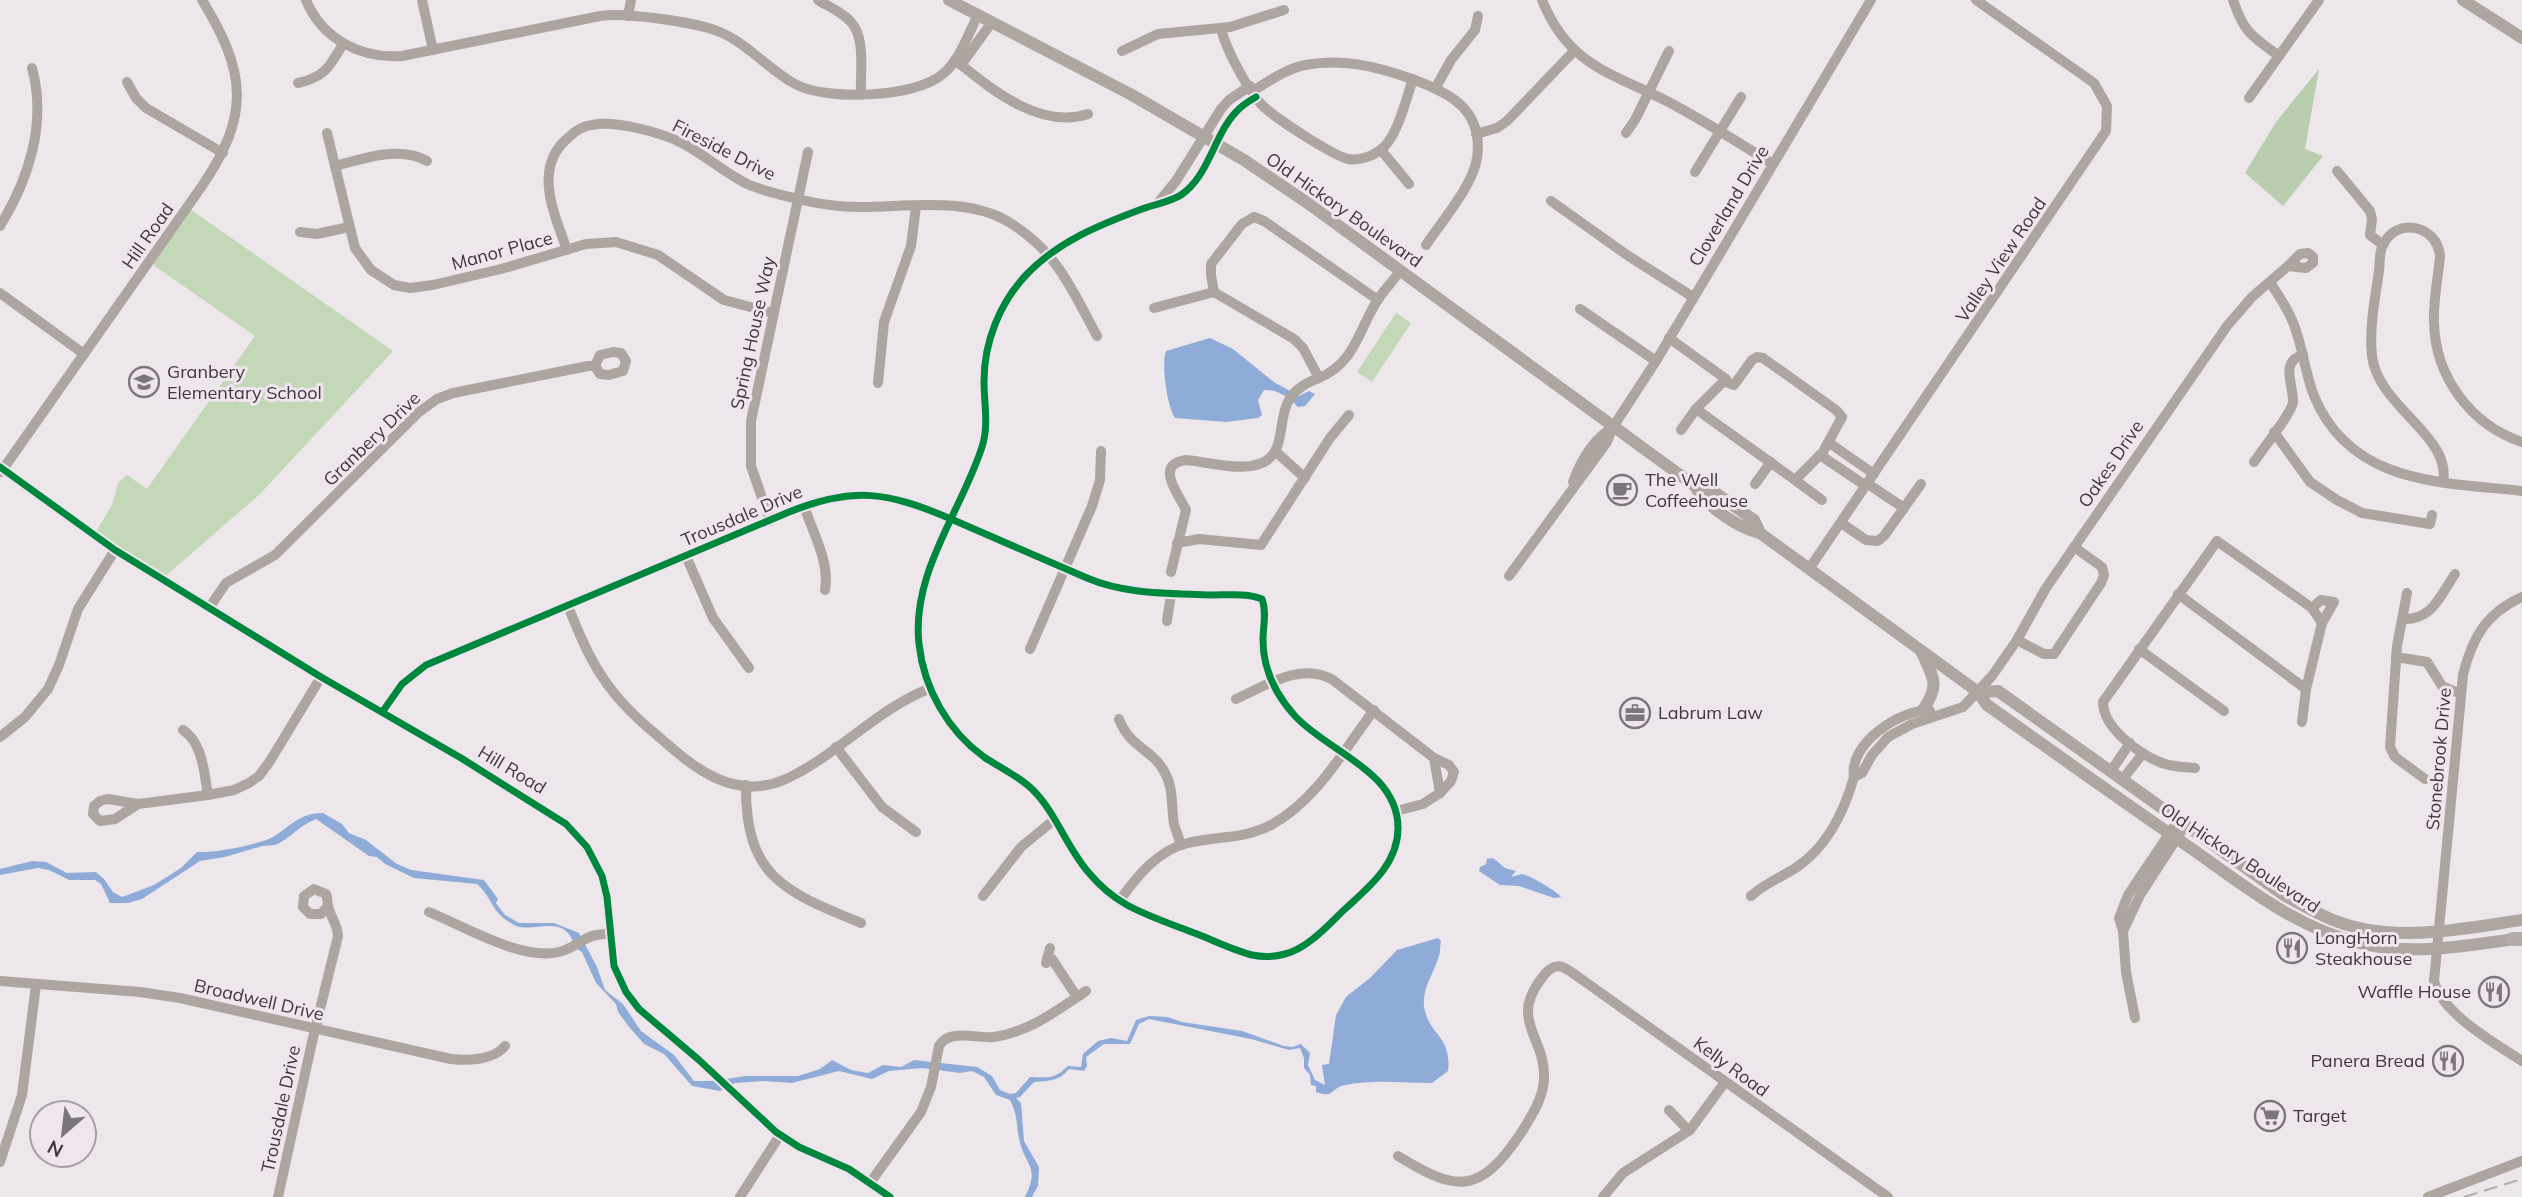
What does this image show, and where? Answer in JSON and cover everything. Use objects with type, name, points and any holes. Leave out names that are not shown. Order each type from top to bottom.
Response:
[{"type":"main road","name":"Old Hickory Boulevard","points":[[949,0],[1132,94],[1217,144],[1309,204],[1695,486],[1707,487],[1745,513],[1754,520],[1760,533],[1978,692],[1987,705],[2271,905],[2326,934],[2385,947],[2437,947],[2519,939]]},
{"type":"main road","points":[[2463,0],[2522,38]]},
{"type":"main road","points":[[1920,650],[1934,686],[1933,696],[1923,710]]},
{"type":"main road","name":"Old Hickory Boulevard","points":[[1978,692],[1997,691],[2284,895],[2335,921],[2396,932],[2440,932],[2522,920]]},
{"type":"street","name":"Hill Road","points":[[202,0],[227,46],[236,78],[235,119],[223,153],[1,470],[115,550],[321,677],[540,806],[575,832],[587,847],[602,876],[616,971],[630,998],[649,1019],[717,1076],[780,1135],[849,1169],[890,1197]]},
{"type":"street","points":[[306,0],[320,24],[343,44],[363,53],[383,57],[433,50],[600,16],[628,16],[716,31],[739,43],[801,87],[829,94],[914,89],[940,77],[958,62],[992,22]]},
{"type":"street","points":[[422,0],[433,50]]},
{"type":"street","points":[[628,16],[631,0]]},
{"type":"street","points":[[818,0],[848,18],[856,29],[861,93]]},
{"type":"street","points":[[1542,0],[1552,19],[1575,50],[1596,68],[1648,92],[1773,164]]},
{"type":"street","name":"Cloverland Drive","points":[[1509,576],[1570,489],[1607,442],[1613,427],[1656,361],[1871,0]]},
{"type":"street","name":"Valley View Road","points":[[1809,569],[2096,148],[2107,126],[2105,101],[2094,83],[1976,0]]},
{"type":"street","points":[[2233,0],[2247,31],[2279,56]]},
{"type":"street","points":[[2249,98],[2319,0]]},
{"type":"street","points":[[1122,51],[1158,34],[1221,28],[1284,10]]},
{"type":"street","points":[[958,62],[978,15]]},
{"type":"street","points":[[1436,87],[1451,60],[1475,30],[1478,16]]},
{"type":"street","points":[[1221,28],[1228,50],[1265,108],[1336,155],[1357,159],[1381,150],[1396,127],[1413,79]]},
{"type":"street","points":[[298,83],[314,79],[325,72],[343,44]]},
{"type":"street","points":[[1476,134],[1496,128],[1507,121],[1575,50]]},
{"type":"street","points":[[1626,132],[1635,120],[1669,51]]},
{"type":"street","points":[[958,62],[996,92],[1023,106],[1064,117],[1076,118],[1088,114]]},
{"type":"street","points":[[1157,203],[1177,181],[1224,105],[1253,92],[1291,69],[1317,63],[1370,65],[1449,94],[1465,109],[1476,134],[1477,158],[1471,176],[1426,245]]},
{"type":"street","points":[[0,226],[17,197],[32,155],[37,113],[32,68]]},
{"type":"street","points":[[127,82],[146,108],[223,153]]},
{"type":"street","points":[[1253,92],[1236,111],[1185,192],[1172,200],[1157,203],[1087,231],[1049,254],[1015,288],[993,329],[984,373],[987,417],[984,439],[927,577],[920,607],[920,649],[930,688],[956,731],[979,753],[1032,789],[1088,873],[1120,900],[1142,912],[1236,950],[1260,956],[1290,953],[1310,940],[1380,875],[1395,848],[1398,830],[1396,811],[1381,783],[1293,714],[1273,683]]},
{"type":"street","points":[[1695,172],[1741,97]]},
{"type":"street","name":"Fireside Drive","points":[[567,250],[549,198],[548,174],[554,156],[562,142],[578,130],[592,125],[622,126],[670,138],[692,148],[747,183],[797,199],[847,206],[955,207],[1001,218],[1049,254],[1070,286],[1097,337]]},
{"type":"street","name":"Manor Place","points":[[327,133],[349,227],[358,253],[371,270],[387,282],[410,288],[467,278],[599,241],[630,245],[667,261],[724,300],[773,313]]},
{"type":"street","points":[[1381,150],[1409,184]]},
{"type":"street","name":"Spring House Way","points":[[770,521],[753,474],[750,429],[808,152]]},
{"type":"street","points":[[335,166],[386,155],[411,155],[427,161]]},
{"type":"street","points":[[2337,171],[2370,211],[2371,234],[2383,245]]},
{"type":"street","points":[[1551,201],[1651,272],[1693,297]]},
{"type":"street","points":[[878,383],[884,322],[911,246],[916,206]]},
{"type":"street","points":[[1214,292],[1210,275],[1212,264],[1245,220],[1254,217],[1264,221],[1378,300]]},
{"type":"street","points":[[300,232],[317,234],[349,227]]},
{"type":"street","points":[[2443,482],[2446,471],[2440,456],[2427,437],[2385,390],[2374,365],[2373,318],[2383,245],[2398,231],[2412,227],[2426,232],[2437,242],[2440,257],[2434,326],[2444,367],[2453,388],[2477,417],[2501,433],[2522,442]]},
{"type":"street","name":"Oakes Drive","points":[[1854,777],[1862,773],[1871,755],[1888,737],[1906,726],[1963,707],[1978,692],[2017,640],[2046,588],[2219,336],[2245,305],[2288,267]]},
{"type":"street","points":[[1171,572],[1186,508],[1170,481],[1172,469],[1179,462],[1189,460],[1250,466],[1266,459],[1279,444],[1292,396],[1334,371],[1347,359],[1378,300],[1401,271]]},
{"type":"street","points":[[2270,282],[2292,320],[2318,405],[2349,444],[2387,470],[2406,477],[2522,491]]},
{"type":"street","points":[[1154,308],[1214,292],[1294,339],[1303,348],[1319,378]]},
{"type":"street","points":[[0,293],[84,354]]},
{"type":"street","points":[[1580,309],[1656,361]]},
{"type":"street","points":[[1669,338],[1734,385],[1752,360],[1763,358],[1836,410],[1842,417],[1828,442],[1820,455],[1796,480]]},
{"type":"street","points":[[2254,462],[2293,405],[2290,366],[2295,358],[2303,355]]},
{"type":"street","name":"Granbery Drive","points":[[209,608],[226,583],[275,555],[406,424],[432,402],[453,393],[595,366]]},
{"type":"street","points":[[1681,430],[1696,409],[1727,379]]},
{"type":"street","points":[[1696,409],[1822,500]]},
{"type":"street","points":[[1177,543],[1197,539],[1261,545],[1330,438],[1349,415]]},
{"type":"street","points":[[2274,432],[2313,484],[2356,511],[2430,524],[2431,515]]},
{"type":"street","points":[[1828,442],[1874,474]]},
{"type":"street","points":[[1030,649],[1066,569],[1097,490],[1101,472],[1101,451]]},
{"type":"street","points":[[1275,451],[1305,478]]},
{"type":"street","points":[[1820,455],[1904,508]]},
{"type":"street","points":[[1755,484],[1771,462]]},
{"type":"street","points":[[1841,523],[1868,541],[1875,542],[1884,536],[1921,484]]},
{"type":"street","name":"Trousdale Drive","points":[[383,712],[401,684],[420,668],[804,506],[838,497],[876,495],[907,502],[1118,588],[1171,594],[1245,596],[1262,600],[1265,607],[1264,658],[1273,683]]},
{"type":"street","points":[[804,506],[825,566],[825,590]]},
{"type":"street","points":[[1185,514],[1197,539]]},
{"type":"street","points":[[2195,768],[2169,765],[2143,753],[2108,719],[2103,702],[2217,541],[2312,608],[2322,623]]},
{"type":"street","points":[[2017,640],[2044,654],[2054,654],[2098,587],[2104,575],[2102,567],[2074,547]]},
{"type":"street","points":[[0,737],[25,717],[48,689],[78,609],[115,550]]},
{"type":"street","points":[[686,556],[717,625],[749,668]]},
{"type":"street","points":[[2402,619],[2415,620],[2426,615],[2455,574]]},
{"type":"street","points":[[2407,593],[2396,657],[2391,750],[2395,757],[2425,779]]},
{"type":"street","points":[[1167,621],[1171,594]]},
{"type":"street","points":[[2178,594],[2306,689]]},
{"type":"street","name":"Stonebrook Drive","points":[[2522,597],[2493,615],[2477,633],[2468,654],[2461,694],[2434,981],[2441,998],[2457,1014],[2522,1061]]},
{"type":"street","points":[[2302,722],[2306,689],[2322,623],[2334,602],[2321,600],[2312,608]]},
{"type":"street","points":[[568,606],[594,664],[611,691],[635,717],[705,775],[727,783],[746,785],[781,781],[806,769],[891,706],[930,688]]},
{"type":"street","points":[[2139,649],[2224,710]]},
{"type":"street","points":[[2396,657],[2427,662],[2442,686],[2461,694]]},
{"type":"street","points":[[1236,699],[1298,673],[1316,673],[1333,680],[1434,758],[1449,765],[1454,772],[1451,781],[1440,793],[1423,804],[1396,811]]},
{"type":"street","points":[[138,804],[208,795],[242,787],[261,773],[321,677]]},
{"type":"street","points":[[1120,900],[1150,863],[1181,845],[1244,835],[1279,821],[1307,798],[1374,710]]},
{"type":"street","points":[[1751,896],[1805,861],[1824,842],[1838,820],[1854,777],[1853,766],[1871,738],[1895,720],[1923,710],[1945,713]]},
{"type":"street","points":[[1119,719],[1129,739],[1155,759],[1167,775],[1175,827],[1181,845]]},
{"type":"street","points":[[183,730],[195,742],[208,795]]},
{"type":"street","points":[[2111,771],[2130,743]]},
{"type":"street","points":[[835,747],[882,807],[916,832]]},
{"type":"street","points":[[2123,779],[2143,753]]},
{"type":"street","points":[[1434,758],[1440,793]]},
{"type":"street","points":[[746,785],[749,830],[759,856],[772,874],[783,886],[803,899],[860,923]]},
{"type":"street","points":[[983,896],[1021,847],[1054,820]]},
{"type":"street","points":[[2135,1018],[2119,918],[2128,895],[2183,822]]},
{"type":"street","name":"Trousdale Drive","points":[[278,1197],[338,936],[336,922],[327,907]]},
{"type":"street","points":[[429,912],[504,944],[525,950],[554,953],[594,934],[609,934]]},
{"type":"street","points":[[870,1183],[921,1111],[930,1093],[941,1043],[948,1037],[986,1037],[1014,1032],[1039,1021],[1081,994],[1052,959],[1046,963],[1050,947]]},
{"type":"street","name":"Kelly Road","points":[[1398,1156],[1435,1178],[1450,1181],[1479,1177],[1501,1161],[1534,1112],[1541,1095],[1543,1067],[1527,1018],[1527,1006],[1536,984],[1549,968],[1555,965],[1578,977],[1880,1195]]},
{"type":"street","name":"Broadwell Drive","points":[[0,981],[166,996],[460,1060],[492,1055],[505,1046]]},
{"type":"street","points":[[0,1162],[22,1095],[36,985]]},
{"type":"street","points":[[1603,1197],[1628,1170],[1689,1131],[1725,1082]]},
{"type":"street","points":[[1669,1110],[1689,1131]]},
{"type":"street","points":[[740,1197],[780,1135]]},
{"type":"street","points":[[2428,1197],[2522,1161]]},
{"type":"green space","points":[[2319,69],[2305,149],[2323,156],[2283,206],[2245,173],[2276,122]]},
{"type":"green space","points":[[187,207],[393,351],[260,494],[162,579],[94,535],[112,505],[118,483],[127,475],[147,489],[255,336],[149,262]]},
{"type":"green space","points":[[1396,313],[1411,323],[1372,382],[1357,372]]},
{"type":"water","points":[[1210,338],[1233,349],[1274,382],[1299,396],[1309,391],[1315,394],[1305,406],[1298,407],[1283,395],[1264,390],[1258,400],[1262,415],[1258,418],[1226,422],[1175,418],[1166,385],[1166,351]]},
{"type":"water","points":[[323,813],[342,824],[349,833],[366,840],[397,864],[411,870],[484,880],[498,899],[496,903],[505,915],[519,923],[554,923],[579,933],[597,967],[605,990],[623,1004],[641,1031],[674,1055],[694,1081],[746,1076],[798,1076],[820,1069],[832,1060],[851,1070],[868,1073],[883,1065],[901,1067],[914,1060],[977,1067],[992,1076],[1000,1090],[1010,1094],[1016,1093],[1030,1077],[1051,1077],[1068,1066],[1081,1067],[1083,1054],[1098,1041],[1111,1038],[1127,1041],[1136,1020],[1149,1016],[1242,1031],[1284,1046],[1301,1044],[1310,1053],[1308,1065],[1315,1080],[1325,1085],[1322,1065],[1329,1064],[1336,1015],[1346,997],[1370,978],[1397,950],[1438,938],[1441,941],[1440,952],[1427,985],[1424,1006],[1426,1016],[1446,1050],[1448,1071],[1432,1083],[1356,1083],[1340,1086],[1330,1094],[1322,1094],[1316,1092],[1316,1086],[1311,1085],[1300,1048],[1289,1050],[1251,1039],[1149,1019],[1139,1024],[1130,1044],[1104,1044],[1086,1057],[1087,1066],[1084,1071],[1069,1069],[1058,1078],[1034,1082],[1016,1098],[1021,1103],[1024,1141],[1039,1167],[1038,1186],[1032,1197],[1025,1197],[1032,1178],[1030,1166],[1021,1147],[1014,1111],[1010,1100],[996,1095],[984,1077],[972,1071],[960,1073],[922,1068],[889,1071],[872,1079],[839,1071],[792,1083],[735,1083],[720,1091],[692,1086],[664,1054],[644,1044],[630,1028],[618,1012],[616,1004],[596,983],[582,952],[575,948],[571,937],[564,930],[548,926],[514,925],[500,915],[477,884],[414,878],[385,864],[377,857],[369,856],[316,819],[275,845],[200,861],[142,899],[128,903],[110,903],[101,884],[95,880],[69,880],[49,870],[38,868],[0,875],[0,869],[32,861],[46,862],[67,873],[96,872],[113,892],[122,897],[154,885],[181,868],[197,852],[225,850],[257,843],[273,837],[301,818]]},
{"type":"water","points":[[1493,858],[1505,868],[1516,871],[1511,877],[1526,875],[1561,897],[1554,898],[1519,886],[1500,885],[1479,871],[1487,859]]},
{"type":"railway","points":[[2464,1197],[2522,1179]]},
{"type":"cycle path","points":[[383,711],[402,684],[426,665],[789,512],[833,498],[889,498],[929,510],[951,519],[1087,578],[1102,584],[1149,592],[1244,595],[1262,599],[1265,614],[1265,661],[1277,690],[1288,708],[1309,729],[1374,777],[1387,792],[1395,808],[1398,828],[1397,841],[1388,864],[1363,892],[1309,942],[1281,955],[1252,955],[1144,913],[1111,895],[1081,863],[1033,790],[971,747],[949,722],[932,693],[919,644],[919,618],[930,568],[940,543],[951,519],[973,471],[982,447],[986,423],[984,381],[987,352],[995,323],[1009,297],[1039,262],[1066,243],[1110,221],[1181,195],[1205,166],[1228,121],[1241,107],[1256,97]]},
{"type":"cycle path","points":[[0,467],[115,550],[566,824],[587,847],[602,876],[607,897],[614,966],[626,992],[639,1009],[699,1060],[776,1132],[799,1147],[849,1169],[890,1197]]},
{"type":"place","name":"Granbery Elementary School","points":[[144,382]]},
{"type":"place","name":"The Well Coffeehouse","points":[[1622,490]]},
{"type":"place","name":"Labrum Law","points":[[1635,713]]},
{"type":"place","name":"LongHorn Steakhouse","points":[[2292,948]]},
{"type":"place","name":"Waffle House","points":[[2494,992]]},
{"type":"place","name":"Panera Bread","points":[[2448,1061]]},
{"type":"place","name":"Target","points":[[2270,1116]]}]
